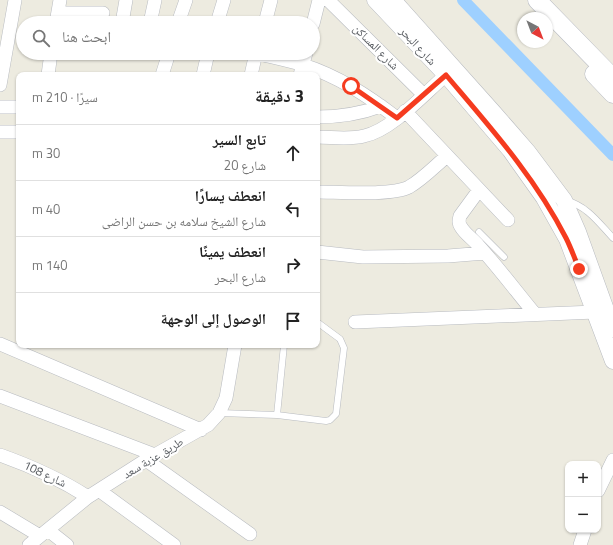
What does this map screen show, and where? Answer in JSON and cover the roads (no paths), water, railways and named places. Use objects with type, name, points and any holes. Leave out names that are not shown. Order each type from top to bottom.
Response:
[{"type":"main road","points":[[522,0],[533,12]]},
{"type":"main road","points":[[537,0],[613,78]]},
{"type":"main road","points":[[553,32],[613,94]]},
{"type":"street","points":[[0,85],[15,0]]},
{"type":"street","points":[[57,16],[60,0]]},
{"type":"street","points":[[123,16],[126,0]]},
{"type":"street","points":[[152,16],[155,0]]},
{"type":"street","points":[[180,16],[186,0]]},
{"type":"street","points":[[219,16],[224,0]]},
{"type":"street","points":[[266,16],[271,0]]},
{"type":"street","points":[[315,16],[319,0]]},
{"type":"street","name":"شارع المساكن","points":[[328,0],[424,95]]},
{"type":"street","name":"شارع البحر","points":[[375,0],[446,75],[510,150],[555,196],[567,240],[613,361]]},
{"type":"street","name":"شارع البحر","points":[[393,0],[528,152],[578,232],[613,329]]},
{"type":"street","points":[[75,16],[103,13]]},
{"type":"street","points":[[48,72],[50,60]]},
{"type":"street","points":[[163,72],[167,60]]},
{"type":"street","points":[[204,72],[206,60]]},
{"type":"street","points":[[251,72],[254,60]]},
{"type":"street","points":[[286,60],[303,64],[351,86],[381,106],[401,115],[447,156],[508,220]]},
{"type":"street","points":[[320,137],[352,138],[365,136],[376,132],[401,115],[446,75]]},
{"type":"street","points":[[320,117],[356,114],[381,106]]},
{"type":"street","points":[[0,107],[16,107]]},
{"type":"street","points":[[0,132],[16,132]]},
{"type":"street","points":[[320,192],[385,192],[399,190],[408,187],[419,180],[447,156]]},
{"type":"street","points":[[479,190],[458,220],[462,230],[485,248],[535,314]]},
{"type":"street","points":[[320,252],[363,257],[448,256],[485,248]]},
{"type":"street","points":[[355,322],[595,312]]},
{"type":"street","points":[[0,344],[201,430]]},
{"type":"street","name":"طريق عزبة سعد","points":[[29,545],[88,497],[151,457],[201,430],[214,420],[226,398],[234,348]]},
{"type":"street","points":[[0,396],[151,457],[250,534]]},
{"type":"street","name":"شارع 108","points":[[0,455],[42,471],[88,497]]},
{"type":"street","points":[[601,485],[613,460]]},
{"type":"street","points":[[100,490],[174,545]]},
{"type":"street","points":[[0,512],[67,545]]},
{"type":"street","points":[[580,545],[584,533]]},
{"type":"lane","points":[[555,196],[576,203],[586,209],[613,238]]},
{"type":"lane","points":[[479,232],[485,248],[504,257]]},
{"type":"lane","points":[[219,413],[277,416],[326,421],[334,417],[336,414],[344,348],[340,339],[320,324]]},
{"type":"lane","points":[[277,416],[284,348]]},
{"type":"waterway","points":[[463,0],[613,155]]}]
